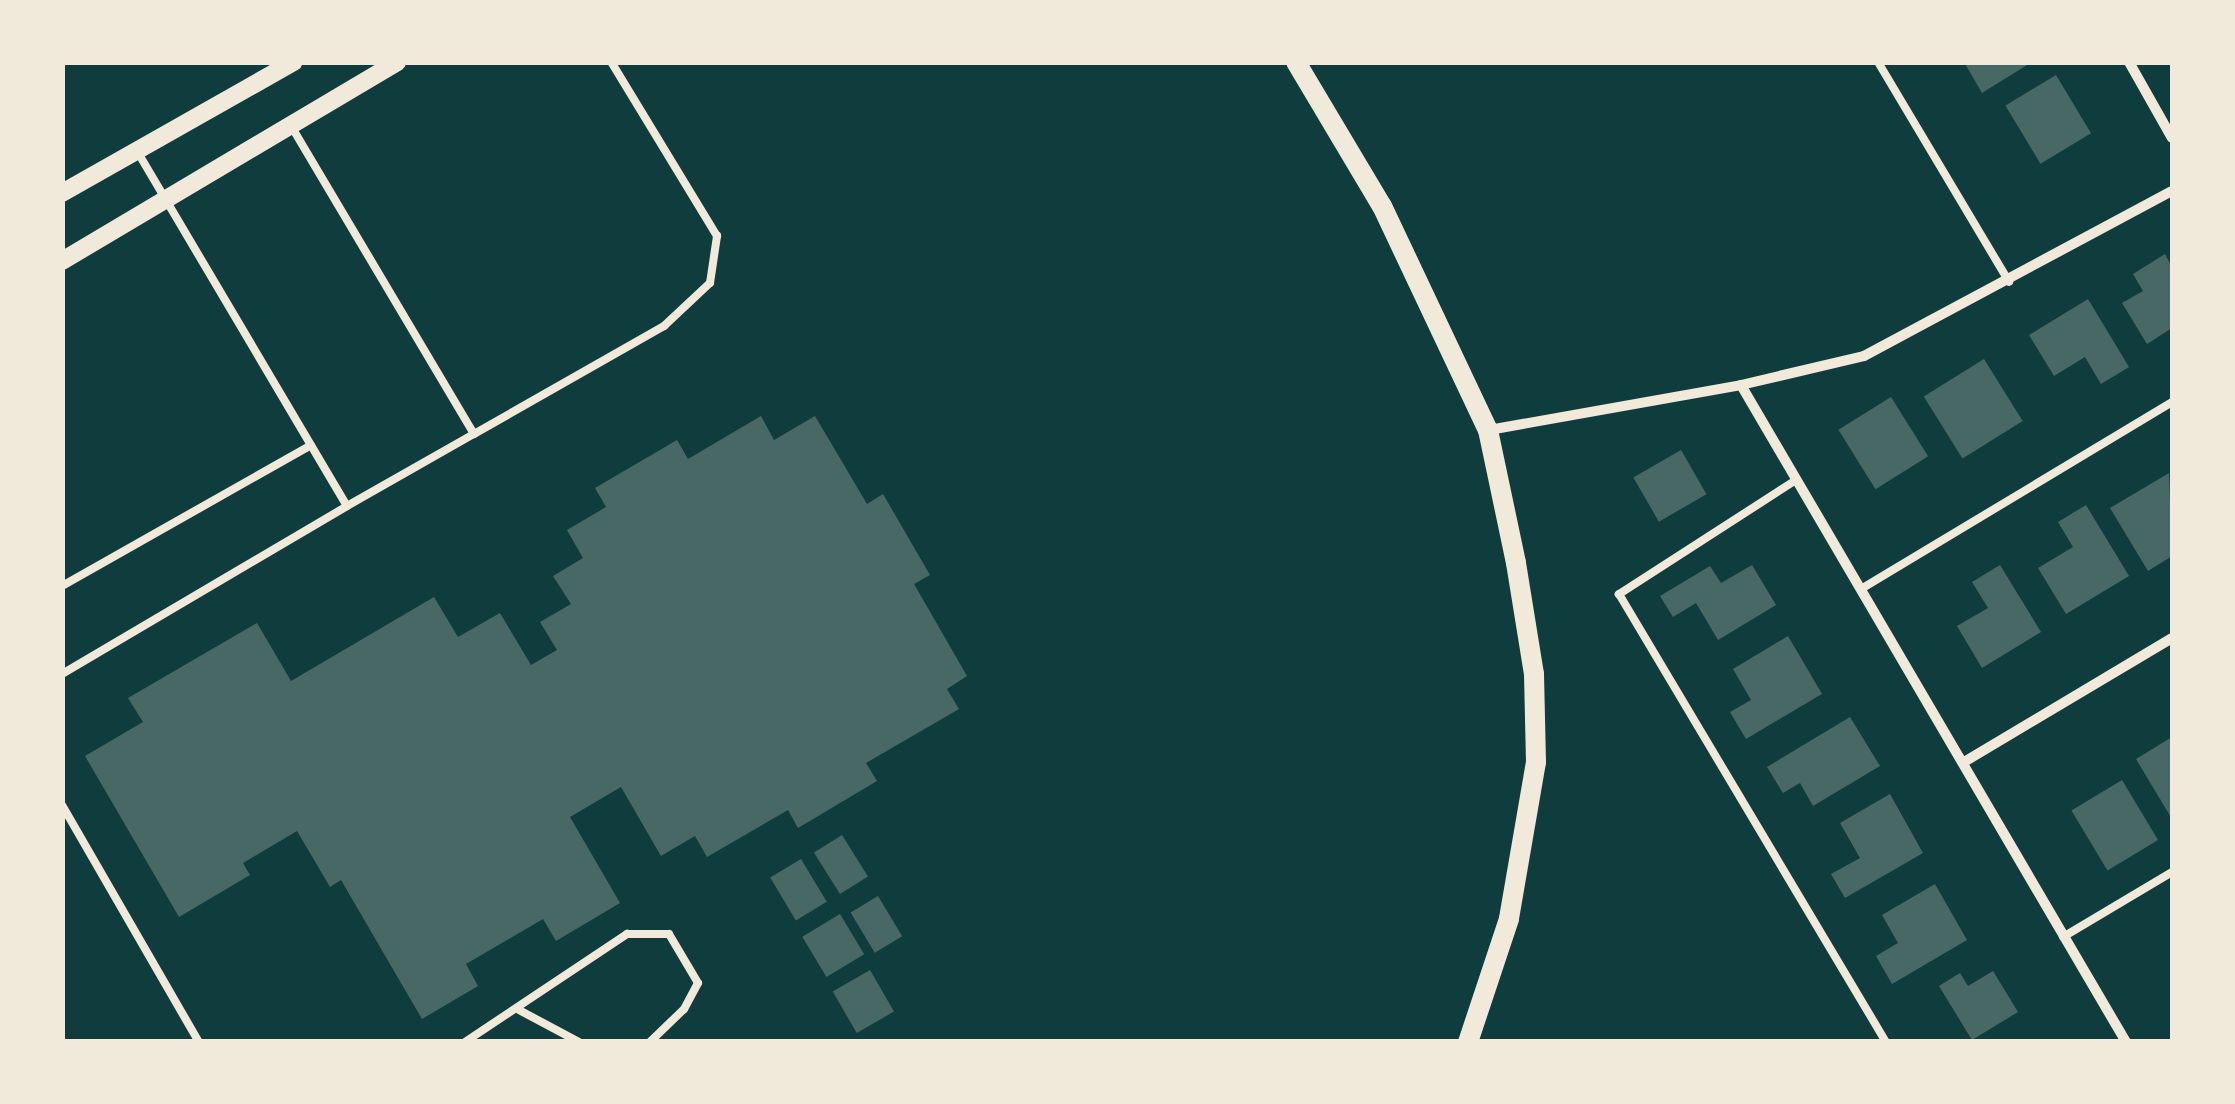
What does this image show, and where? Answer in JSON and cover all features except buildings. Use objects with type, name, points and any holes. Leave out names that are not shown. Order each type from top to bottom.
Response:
[{"type":"main road","points":[[1296,62],[1382,206],[1488,430],[1534,674],[1536,762],[1513,901],[1468,1042]]},
{"type":"street","points":[[62,192],[294,62]]},
{"type":"street","points":[[62,261],[397,62]]},
{"type":"street","points":[[2129,62],[2172,138]]},
{"type":"street","points":[[1488,430],[1741,385],[1864,356],[2009,282],[2172,191]]},
{"type":"street","points":[[1741,385],[2126,1042]]},
{"type":"street","points":[[1964,762],[2172,638]]},
{"type":"lane","points":[[62,674],[664,326],[710,283],[717,236],[611,62]]},
{"type":"lane","points":[[1878,62],[2009,282]]},
{"type":"lane","points":[[292,126],[474,434]]},
{"type":"lane","points":[[137,151],[348,506]]},
{"type":"lane","points":[[1861,589],[2172,402]]},
{"type":"lane","points":[[62,586],[311,444]]},
{"type":"lane","points":[[1796,480],[1619,594],[1886,1042]]},
{"type":"lane","points":[[62,805],[199,1042]]},
{"type":"lane","points":[[2063,938],[2172,872]]},
{"type":"lane","points":[[464,1042],[519,1010],[627,934],[669,934],[698,983],[684,1010],[650,1042]]},
{"type":"lane","points":[[519,1010],[579,1042]]}]
